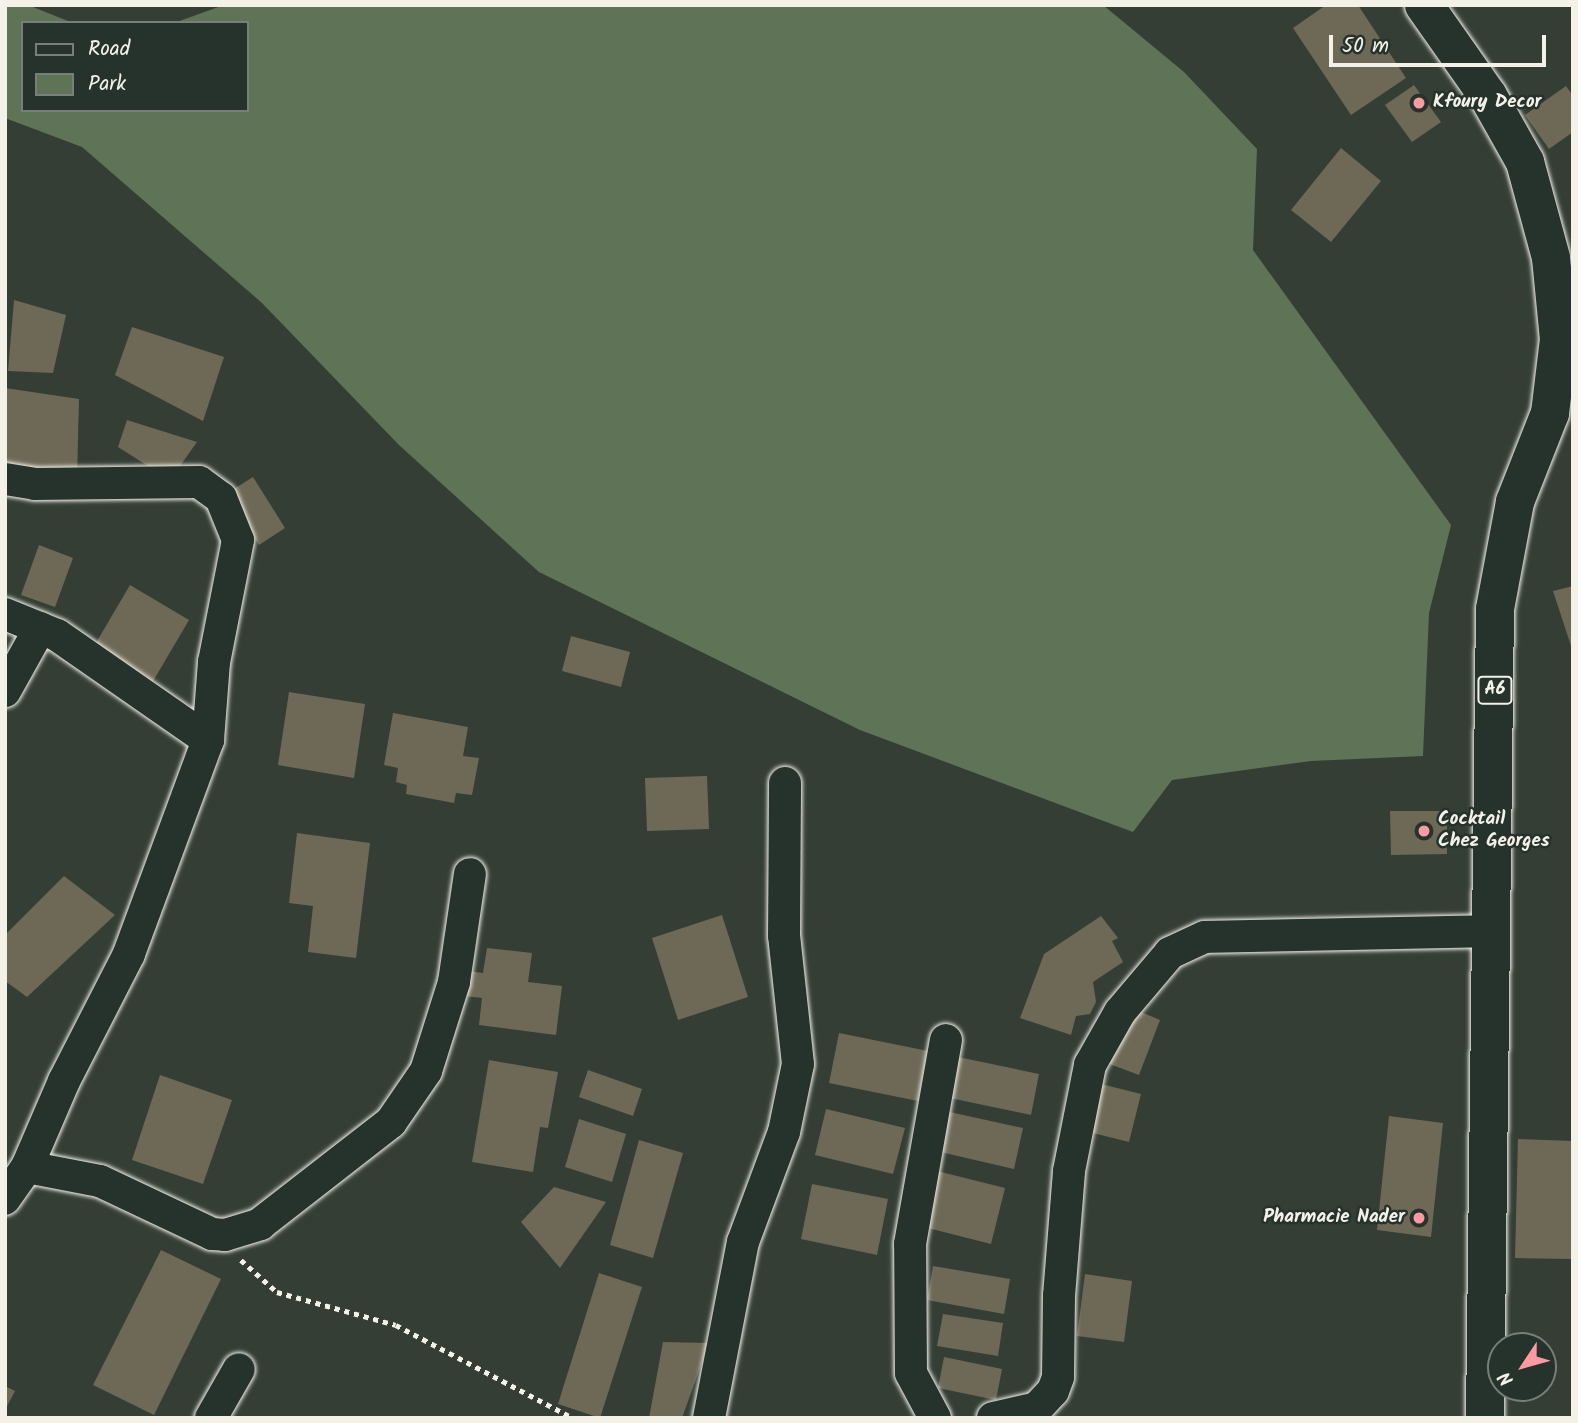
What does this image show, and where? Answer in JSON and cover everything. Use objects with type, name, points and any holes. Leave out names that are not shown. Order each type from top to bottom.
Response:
[{"type":"highway","name":"A6","points":[[1424,5],[1488,96],[1525,162],[1551,258],[1566,341],[1550,413],[1515,502],[1495,609],[1485,1418]]},
{"type":"street","points":[[5,479],[35,484],[199,482],[221,498],[238,540],[214,662],[208,740],[129,954],[64,1081],[27,1167],[5,1199]]},
{"type":"street","points":[[5,614],[40,628],[208,740]]},
{"type":"street","points":[[5,691],[40,628]]},
{"type":"street","points":[[709,1418],[743,1242],[784,1132],[798,1064],[784,936],[785,783]]},
{"type":"street","points":[[27,1167],[100,1181],[212,1234],[248,1230],[260,1224],[391,1122],[426,1071],[454,982],[470,874]]},
{"type":"street","points":[[993,1418],[1037,1408],[1053,1391],[1058,1377],[1059,1296],[1069,1171],[1090,1065],[1121,1012],[1170,953],[1205,937],[1493,931]]},
{"type":"street","points":[[935,1418],[911,1374],[910,1244],[946,1040]]},
{"type":"street","points":[[211,1418],[239,1369]]},
{"type":"path","points":[[212,1234],[277,1292],[396,1325],[573,1418]]},
{"type":"green space","points":[[5,5],[28,5],[68,21],[21,21],[21,112],[248,112],[248,21],[180,21],[224,5],[1103,5],[1184,72],[1257,149],[1253,250],[1451,525],[1429,613],[1423,756],[1311,761],[1172,780],[1133,832],[860,730],[539,572],[399,445],[262,303],[82,147],[5,118]]},
{"type":"building","points":[[1326,5],[1358,5],[1406,78],[1351,115],[1293,28]]},
{"type":"building","points":[[1414,85],[1441,122],[1412,142],[1385,105]]},
{"type":"building","points":[[1566,86],[1573,96],[1573,132],[1549,149],[1525,115]]},
{"type":"building","points":[[1341,148],[1381,181],[1331,242],[1291,210]]},
{"type":"building","points":[[14,300],[66,315],[53,373],[8,371]]},
{"type":"building","points":[[132,327],[224,357],[203,421],[115,375]]},
{"type":"building","points":[[5,388],[79,399],[77,478],[5,462]]},
{"type":"building","points":[[127,420],[197,442],[170,480],[118,447]]},
{"type":"building","points":[[253,477],[285,528],[259,545],[226,494]]},
{"type":"building","points":[[39,545],[73,558],[55,607],[21,595]]},
{"type":"building","points":[[130,585],[189,620],[152,683],[93,648]]},
{"type":"building","points":[[1573,586],[1573,649],[1572,649],[1553,591]]},
{"type":"building","points":[[571,636],[630,652],[621,687],[562,671]]},
{"type":"building","points":[[289,692],[365,704],[354,778],[278,765]]},
{"type":"building","points":[[393,713],[468,727],[463,756],[479,758],[472,795],[456,793],[454,803],[406,794],[407,785],[396,782],[398,768],[384,765]]},
{"type":"building","points":[[707,776],[709,829],[647,831],[645,778]]},
{"type":"building","points":[[1390,811],[1447,811],[1447,854],[1391,855]]},
{"type":"building","points":[[297,833],[370,843],[356,958],[308,952],[313,906],[289,903]]},
{"type":"building","points":[[64,876],[115,915],[27,997],[5,981],[5,935]]},
{"type":"building","points":[[722,915],[748,997],[678,1020],[652,938]]},
{"type":"building","points":[[1101,916],[1118,938],[1112,941],[1123,962],[1093,982],[1096,1002],[1090,1014],[1076,1016],[1071,1035],[1020,1018],[1044,954]]},
{"type":"building","points":[[487,948],[532,953],[528,982],[562,986],[556,1035],[479,1025],[482,998],[465,996],[468,971],[483,973]]},
{"type":"building","points":[[1129,1007],[1160,1020],[1139,1075],[1107,1063]]},
{"type":"building","points":[[839,1033],[928,1051],[918,1101],[829,1083]]},
{"type":"building","points":[[958,1057],[1039,1074],[1031,1115],[950,1098]]},
{"type":"building","points":[[489,1060],[558,1072],[548,1128],[540,1127],[533,1172],[472,1162]]},
{"type":"building","points":[[588,1070],[642,1089],[633,1116],[579,1097]]},
{"type":"building","points":[[160,1075],[232,1100],[203,1184],[132,1160]]},
{"type":"building","points":[[1101,1084],[1141,1094],[1129,1142],[1089,1132]]},
{"type":"building","points":[[826,1109],[905,1128],[893,1174],[815,1155]]},
{"type":"building","points":[[945,1111],[1023,1128],[1014,1169],[936,1151]]},
{"type":"building","points":[[1389,1116],[1443,1123],[1431,1237],[1377,1230]]},
{"type":"building","points":[[579,1119],[626,1134],[612,1182],[565,1167]]},
{"type":"building","points":[[1518,1139],[1573,1141],[1571,1259],[1515,1258]]},
{"type":"building","points":[[639,1140],[683,1153],[653,1258],[610,1245]]},
{"type":"building","points":[[933,1170],[1005,1188],[991,1244],[920,1226]]},
{"type":"building","points":[[812,1184],[888,1199],[877,1255],[801,1239]]},
{"type":"building","points":[[554,1187],[606,1202],[560,1268],[521,1222]]},
{"type":"building","points":[[161,1250],[221,1279],[154,1415],[93,1385]]},
{"type":"building","points":[[933,1266],[1010,1279],[1004,1314],[927,1300]]},
{"type":"building","points":[[599,1273],[642,1287],[600,1418],[558,1404]]},
{"type":"building","points":[[1085,1274],[1132,1281],[1124,1342],[1077,1336]]},
{"type":"building","points":[[943,1314],[1003,1323],[998,1356],[937,1346]]},
{"type":"building","points":[[663,1342],[709,1343],[682,1418],[649,1418]]},
{"type":"building","points":[[944,1357],[1002,1369],[996,1400],[938,1388]]},
{"type":"building","points":[[5,1386],[15,1391],[5,1410]]},
{"type":"place","name":"Kfoury Decor","points":[[1419,103]]},
{"type":"place","name":"Cocktail Chez Georges","points":[[1424,831]]},
{"type":"place","name":"Pharmacie Nader","points":[[1419,1218]]}]
